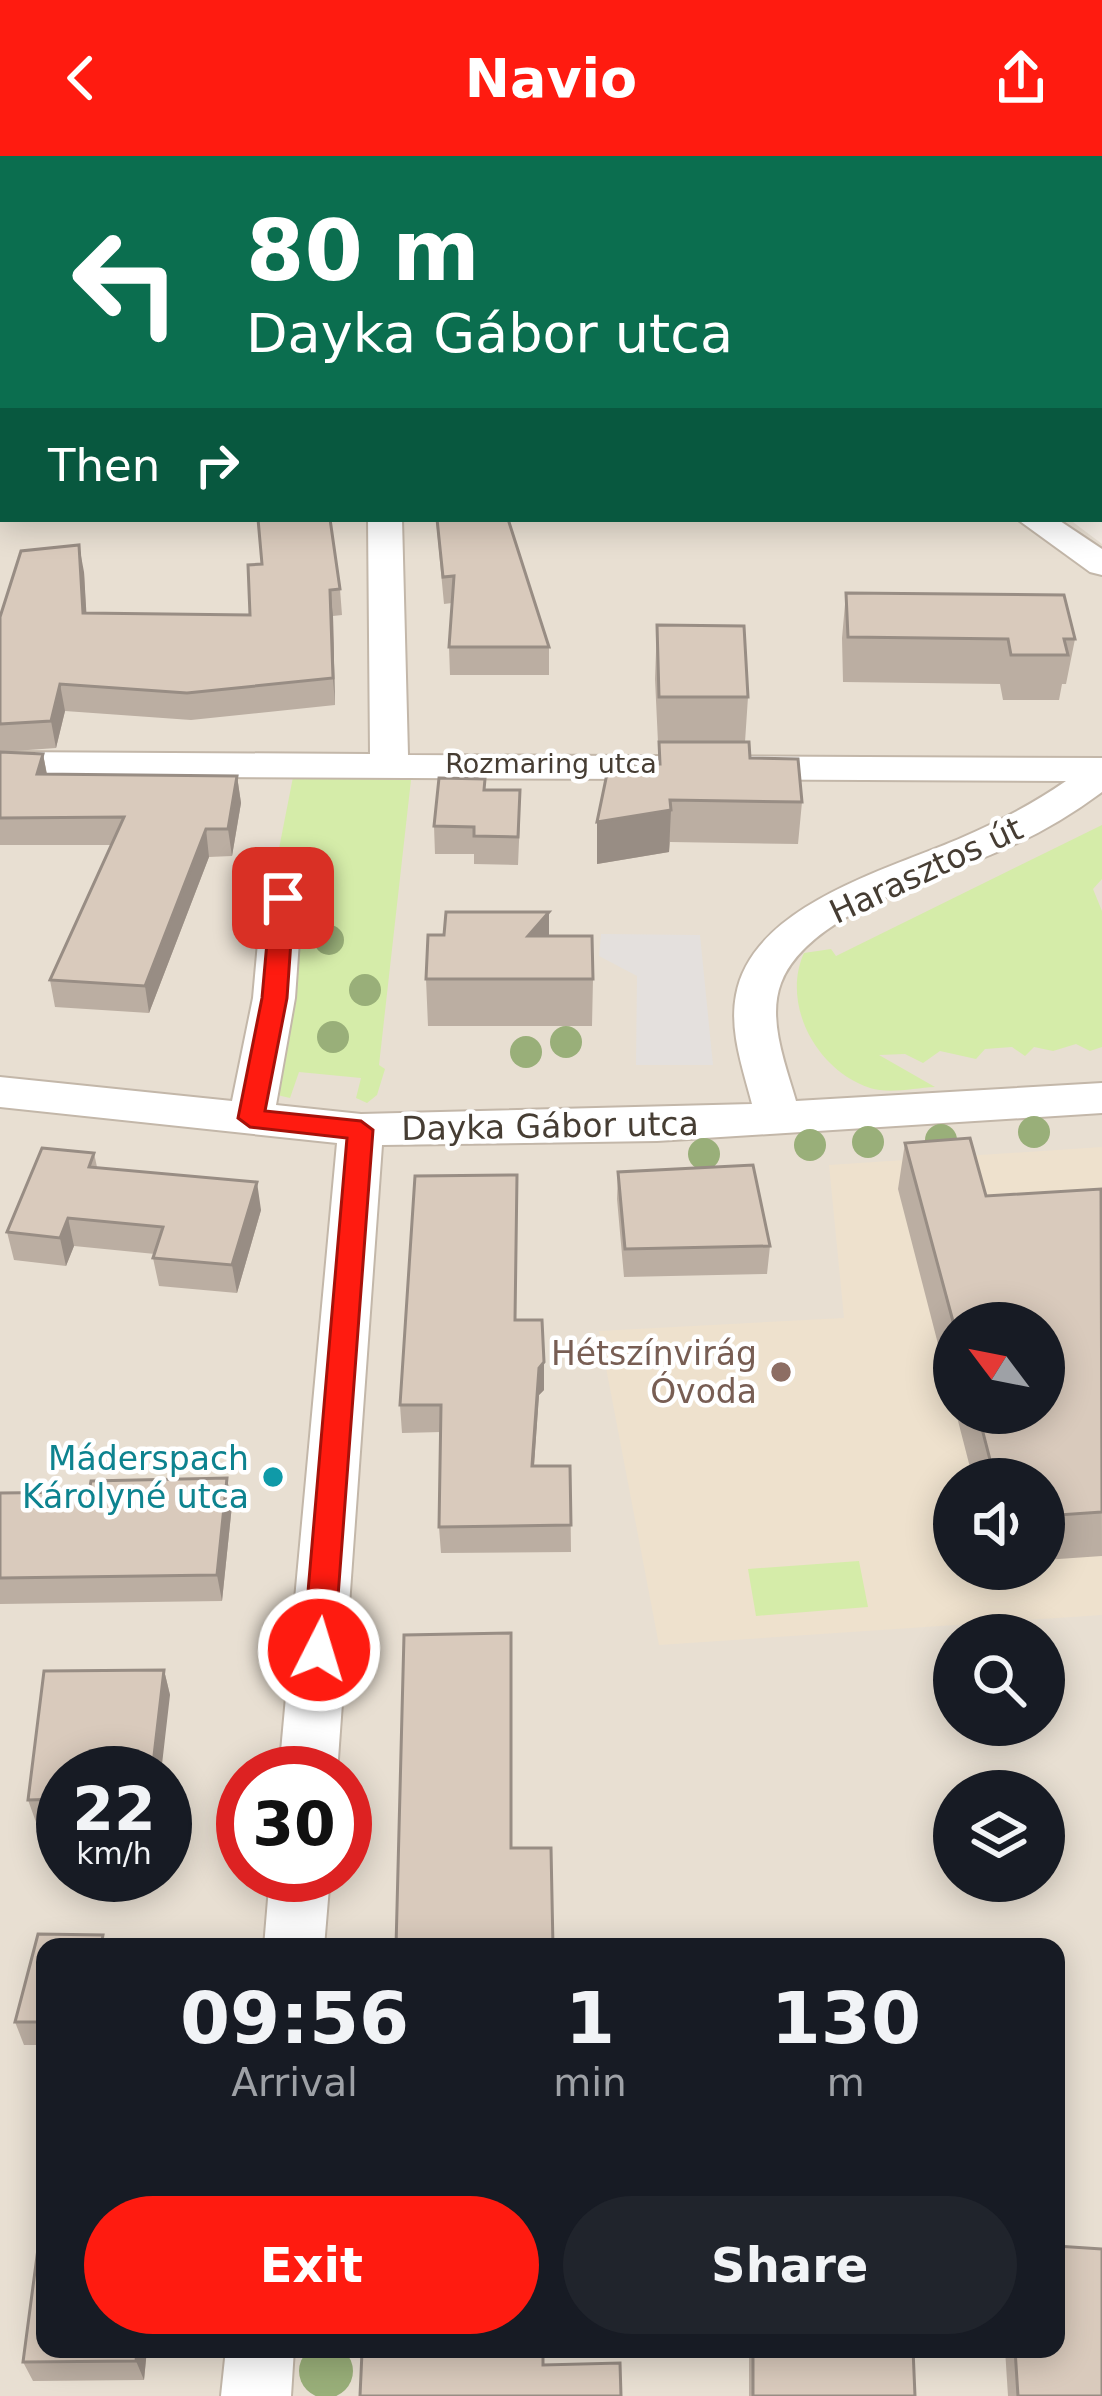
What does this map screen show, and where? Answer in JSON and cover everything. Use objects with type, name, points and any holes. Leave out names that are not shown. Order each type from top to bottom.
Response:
[{"type":"street","points":[[385,522],[389,762]]},
{"type":"street","points":[[1038,522],[1102,565]]},
{"type":"street","name":"Rozmaring utca","points":[[0,764],[389,762],[1102,772]]},
{"type":"street","name":"Harasztos út","points":[[778,1120],[757,1015],[759,985],[782,945],[852,899],[1064,804],[1102,772]]},
{"type":"street","points":[[250,1118],[274,998],[283,898]]},
{"type":"street","name":"Dayka Gábor utca","points":[[0,1092],[361,1130],[778,1120],[1102,1098]]},
{"type":"street","points":[[310,1746],[361,1130]]},
{"type":"street","points":[[295,1938],[298,1902]]},
{"type":"street","points":[[256,2396],[259,2358]]},
{"type":"shaded area","points":[[0,522],[1073,522],[1102,544],[1102,2396],[0,2396]]},
{"type":"shaded area","points":[[601,934],[700,935],[713,1065],[636,1065],[637,976],[599,956]]},
{"type":"shaded area","name":"Hétszínvirág Óvoda","points":[[1102,1147],[1102,1615],[933,1614],[933,1626],[659,1645],[599,1331],[844,1318],[829,1165]]},
{"type":"green space","points":[[293,777],[411,780],[379,1065],[385,1069],[377,1095],[367,1103],[356,1098],[361,1078],[299,1072],[290,1098],[273,1094],[268,905]]},
{"type":"green space","points":[[1102,825],[1102,879],[1093,889],[1102,911],[1102,1047],[1090,1051],[1076,1044],[1053,1051],[1034,1047],[1025,1056],[1012,1047],[985,1049],[976,1059],[940,1051],[923,1063],[905,1054],[879,1055],[935,1087],[894,1091],[877,1090],[851,1079],[819,1051],[808,1033],[797,993],[804,953],[831,949],[836,956]]},
{"type":"green space","points":[[859,1561],[868,1607],[756,1616],[748,1569]]},
{"type":"building","points":[[258,522],[330,522],[340,589],[330,590],[333,678],[187,693],[60,684],[51,721],[0,724],[0,617],[21,551],[79,545],[83,613],[250,615],[248,565],[262,564]]},
{"type":"building","points":[[437,522],[509,522],[549,647],[449,647],[454,576],[443,577]]},
{"type":"building","points":[[846,593],[1064,595],[1075,639],[1064,639],[1068,655],[1011,655],[1008,639],[848,637]]},
{"type":"building","points":[[657,625],[744,626],[748,697],[659,697]]},
{"type":"building","points":[[659,742],[749,742],[750,758],[798,759],[802,802],[670,800],[671,810],[597,822],[609,764],[660,764]]},
{"type":"building","points":[[0,752],[43,754],[37,774],[237,776],[228,829],[206,829],[145,986],[50,980],[124,817],[0,818]]},
{"type":"building","points":[[439,778],[485,779],[484,790],[520,790],[518,837],[474,836],[474,827],[434,826]]},
{"type":"building","points":[[446,912],[549,912],[528,936],[592,936],[593,979],[426,979],[428,935],[444,935]]},
{"type":"building","points":[[970,1138],[986,1196],[1101,1189],[1102,1512],[1065,1515],[1065,1458],[990,1458],[983,1434],[1065,1434],[1065,1302],[948,1302],[905,1143]]},
{"type":"building","points":[[42,1148],[94,1153],[89,1167],[257,1182],[232,1265],[153,1258],[163,1227],[68,1218],[60,1238],[7,1232]]},
{"type":"building","points":[[753,1165],[770,1246],[625,1249],[618,1172]]},
{"type":"building","points":[[517,1175],[515,1320],[542,1320],[544,1362],[539,1368],[532,1466],[570,1466],[571,1525],[439,1527],[441,1405],[400,1405],[415,1176]]},
{"type":"building","points":[[227,1478],[217,1575],[0,1578],[0,1493],[89,1492],[91,1481]]},
{"type":"building","points":[[511,1633],[511,1848],[551,1848],[553,1938],[396,1938],[404,1635]]},
{"type":"building","points":[[164,1670],[155,1746],[36,1746],[36,1800],[28,1800],[44,1671]]},
{"type":"building","points":[[38,1934],[103,1935],[102,1938],[37,1938]]},
{"type":"building","points":[[36,1942],[36,2022],[15,2022]]},
{"type":"building","points":[[1065,2247],[1102,2249],[1102,2396],[1018,2396],[1016,2358],[1065,2358]]},
{"type":"building","points":[[36,2264],[36,2358],[136,2358],[136,2361],[23,2362]]},
{"type":"building","points":[[362,2358],[620,2363],[621,2396],[360,2396]]},
{"type":"building","points":[[753,2358],[913,2358],[915,2396],[753,2396]]},
{"type":"place","name":"Hétszínvirág Óvoda","points":[[781,1372]]},
{"type":"place","name":"Máderspach Károlyné utca","points":[[273,1477]]},
{"type":"route","points":[[283,898],[274,998],[250,1118],[361,1130],[319,1650]]}]
